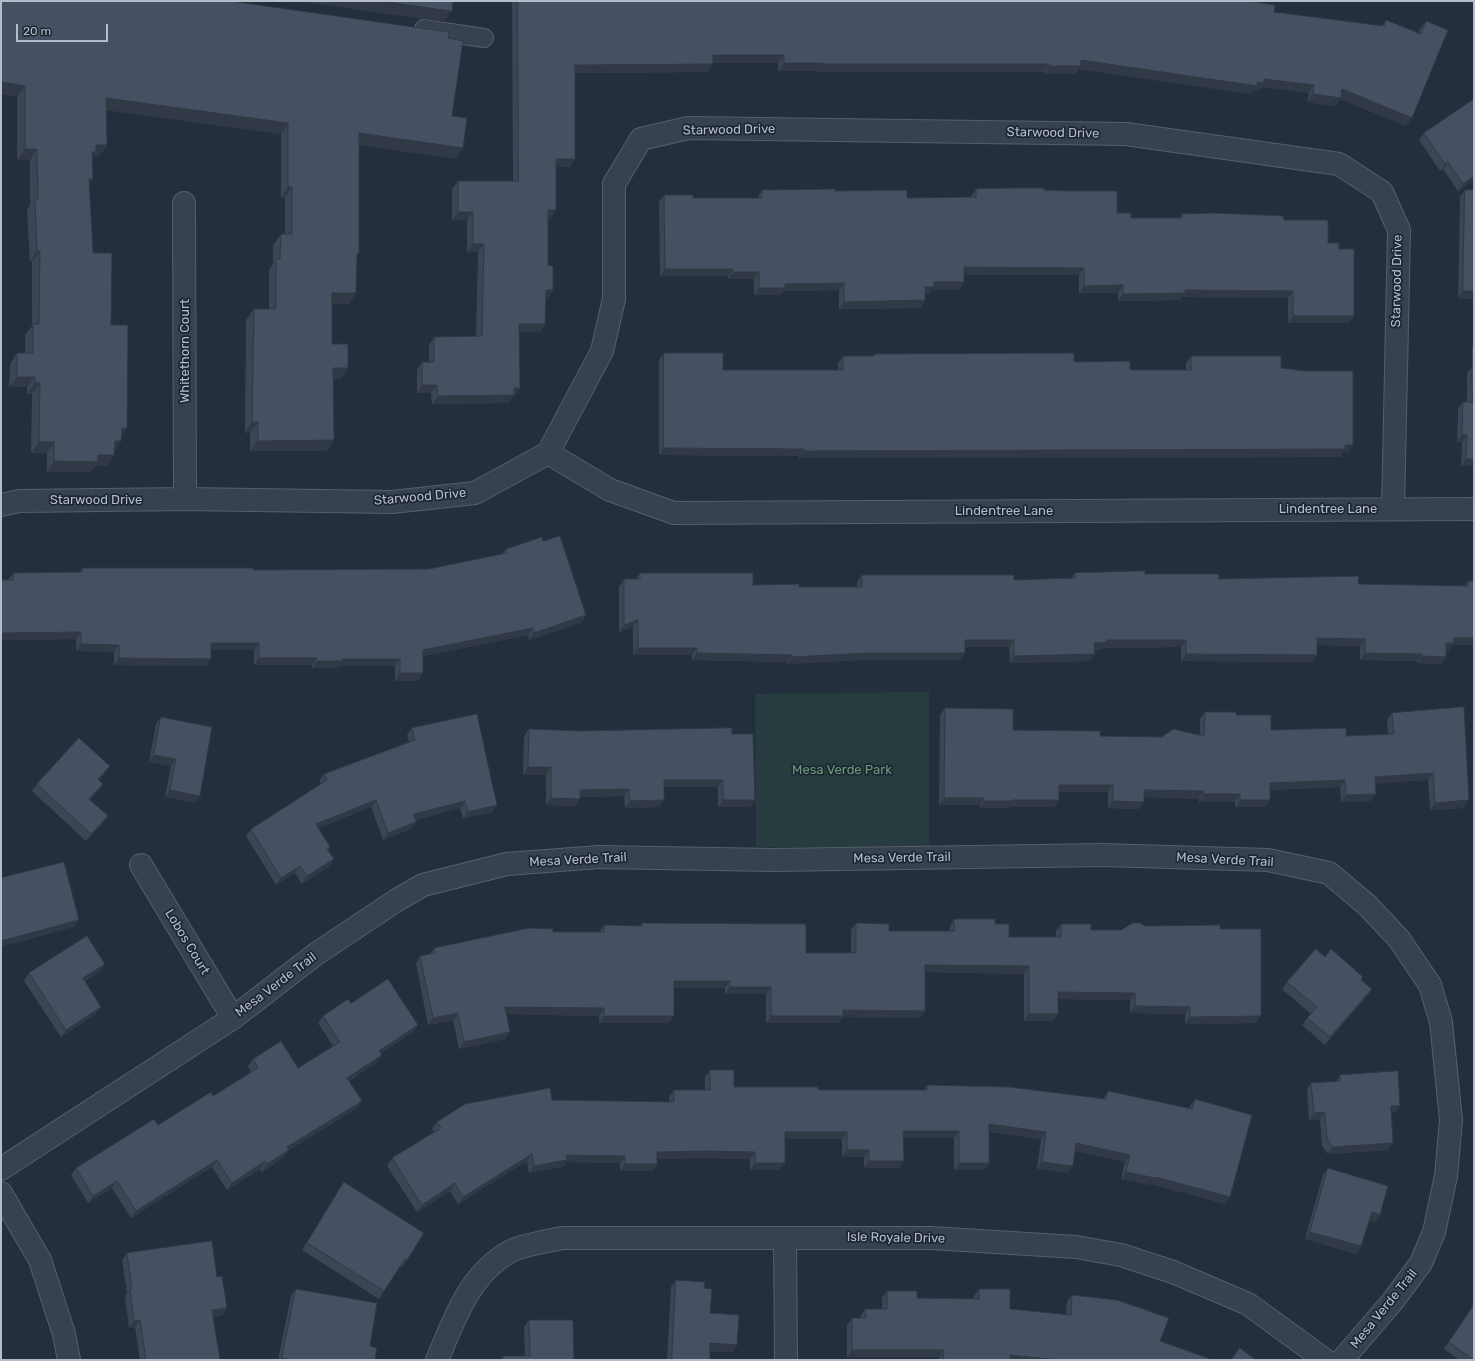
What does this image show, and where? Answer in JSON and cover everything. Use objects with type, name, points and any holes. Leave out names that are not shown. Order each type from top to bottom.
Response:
[{"type":"street","name":"Starwood Drive","points":[[1,505],[19,501],[185,500],[392,502],[474,493],[548,453],[602,351],[614,299],[614,184],[641,139],[688,128],[1126,134],[1338,164],[1382,192],[1399,230],[1393,509]]},
{"type":"street","name":"Whitethorn Court","points":[[184,203],[185,500]]},
{"type":"street","name":"Lindentree Lane","points":[[548,453],[610,490],[674,513],[1474,509]]},
{"type":"street","name":"Mesa Verde Trail","points":[[1,1168],[233,1018],[316,954],[416,889],[423,885],[506,864],[599,857],[774,860],[1103,855],[1268,860],[1329,873],[1367,906],[1399,938],[1430,985],[1441,1022],[1451,1120],[1446,1176],[1434,1232],[1421,1263],[1392,1302],[1342,1360]]},
{"type":"street","name":"Lobos Court","points":[[141,865],[233,1018]]},
{"type":"street","points":[[1,1193],[40,1260],[64,1334],[69,1360]]},
{"type":"street","name":"Isle Royale Drive","points":[[437,1360],[462,1300],[485,1271],[512,1250],[562,1238],[931,1238],[1076,1247],[1121,1255],[1173,1272],[1248,1304],[1325,1360]]},
{"type":"street","points":[[785,1238],[786,1360]]},
{"type":"lane","points":[[406,27],[484,38]]},
{"type":"green space","name":"Mesa Verde Park","points":[[929,692],[929,848],[756,847],[755,694]]},
{"type":"building","points":[[1,1],[230,1],[449,32],[448,38],[463,41],[452,116],[467,118],[463,148],[359,133],[359,254],[357,254],[356,293],[332,293],[332,344],[348,344],[348,368],[333,368],[334,440],[258,441],[258,422],[252,422],[254,309],[276,309],[276,259],[280,259],[281,234],[292,234],[292,187],[288,187],[288,123],[106,98],[107,145],[96,145],[96,152],[92,152],[93,179],[89,179],[93,253],[112,253],[111,325],[128,325],[127,428],[122,428],[121,441],[115,441],[114,455],[98,455],[98,462],[54,461],[54,442],[39,442],[40,383],[35,383],[35,377],[17,377],[17,353],[33,353],[33,324],[39,324],[40,251],[37,251],[35,199],[38,199],[37,149],[25,149],[25,86],[1,82]]},
{"type":"building","points":[[381,1],[453,1],[452,11]]},
{"type":"building","points":[[518,1],[1248,1],[1275,5],[1274,12],[1384,26],[1386,20],[1421,34],[1426,21],[1448,30],[1412,118],[1342,89],[1341,98],[1313,94],[1314,85],[1264,79],[1264,83],[1257,82],[1257,86],[1081,60],[1081,66],[1049,66],[1049,64],[823,64],[784,63],[784,55],[713,55],[713,64],[575,65],[575,159],[556,159],[556,210],[548,210],[548,265],[553,266],[553,290],[546,290],[545,324],[519,324],[520,388],[514,388],[514,395],[438,396],[437,385],[422,385],[422,362],[434,362],[434,337],[482,336],[484,244],[473,244],[473,212],[458,212],[458,181],[518,181]]},
{"type":"building","points":[[1474,99],[1474,176],[1463,184],[1448,162],[1445,164],[1424,133]]},
{"type":"building","points":[[1044,188],[1044,190],[1064,191],[1117,191],[1117,213],[1131,213],[1131,218],[1182,218],[1182,214],[1214,213],[1284,216],[1283,220],[1328,220],[1328,243],[1339,243],[1339,249],[1354,249],[1354,316],[1293,316],[1293,291],[1185,290],[1185,293],[1123,294],[1123,285],[1084,286],[1084,268],[964,267],[964,282],[934,282],[934,287],[925,287],[925,300],[844,302],[844,283],[785,284],[785,288],[759,288],[759,272],[733,272],[733,269],[665,269],[664,195],[693,195],[693,198],[762,198],[762,190],[835,189],[835,191],[907,190],[907,198],[976,197],[976,189]]},
{"type":"building","points":[[1465,190],[1474,190],[1474,291],[1463,291]]},
{"type":"building","points":[[664,353],[723,353],[723,370],[843,370],[843,356],[874,356],[874,354],[1074,353],[1074,362],[1130,361],[1130,370],[1191,370],[1191,356],[1281,356],[1281,368],[1305,371],[1353,371],[1353,445],[1345,445],[1345,449],[804,451],[804,449],[664,448]]},
{"type":"building","points":[[1472,366],[1474,366],[1474,459],[1466,459],[1467,435],[1462,435],[1463,402],[1472,402]]},
{"type":"building","points":[[560,536],[586,615],[534,633],[533,628],[423,650],[423,673],[400,673],[400,659],[342,659],[342,661],[317,661],[317,658],[259,658],[259,643],[211,643],[211,659],[119,658],[119,645],[81,644],[81,632],[1,633],[1,580],[13,580],[13,573],[82,572],[82,568],[253,568],[253,570],[429,569],[507,553],[506,549],[542,537],[543,541]]},
{"type":"building","points":[[1145,571],[1145,574],[1219,574],[1219,579],[1359,576],[1358,584],[1468,586],[1468,581],[1474,581],[1474,638],[1454,638],[1454,643],[1446,643],[1446,657],[1422,656],[1422,654],[1365,653],[1365,639],[1317,638],[1317,655],[1186,654],[1186,640],[1107,640],[1107,642],[1094,643],[1095,654],[1014,656],[1014,640],[965,640],[965,653],[865,653],[792,657],[792,655],[697,653],[697,648],[638,648],[638,620],[624,625],[624,579],[640,579],[640,573],[753,573],[753,585],[799,584],[799,587],[862,587],[862,575],[1014,575],[1014,580],[1075,578],[1075,573]]},
{"type":"building","points":[[1464,707],[1469,800],[1435,803],[1433,773],[1375,777],[1376,794],[1346,795],[1345,780],[1270,783],[1270,800],[1240,800],[1240,794],[1204,794],[1204,791],[1144,790],[1144,802],[1113,801],[1113,785],[1059,785],[1059,800],[984,801],[984,798],[944,798],[945,708],[1013,709],[1013,730],[1100,731],[1100,736],[1162,737],[1173,729],[1204,736],[1205,712],[1236,712],[1236,715],[1271,715],[1271,730],[1346,728],[1346,736],[1394,734],[1392,713]]},
{"type":"building","points":[[477,714],[497,805],[468,812],[465,801],[414,814],[416,822],[388,833],[376,800],[316,824],[330,847],[327,849],[334,859],[307,876],[300,866],[281,878],[251,829],[327,780],[324,774],[415,740],[412,728]]},
{"type":"building","points":[[161,717],[212,727],[200,796],[170,790],[176,759],[154,755]]},
{"type":"building","points":[[732,728],[732,734],[753,734],[755,800],[723,800],[723,780],[664,780],[664,800],[630,801],[629,789],[580,790],[580,799],[551,798],[551,767],[528,767],[529,729],[580,731]]},
{"type":"building","points":[[79,738],[110,766],[98,779],[103,784],[89,799],[108,816],[91,834],[37,784]]},
{"type":"building","points":[[64,862],[79,920],[1,941],[1,878]]},
{"type":"building","points":[[954,919],[995,919],[995,924],[1009,924],[1009,937],[1061,937],[1061,924],[1091,924],[1091,930],[1121,930],[1133,923],[1140,923],[1146,926],[1220,925],[1220,929],[1261,929],[1261,1016],[1190,1017],[1190,1007],[1135,1006],[1135,993],[1058,992],[1058,1014],[1029,1014],[1029,966],[925,965],[925,1011],[843,1010],[843,1016],[771,1016],[771,987],[730,987],[730,981],[674,981],[674,1016],[604,1016],[604,1008],[505,1007],[510,1032],[464,1042],[458,1013],[433,1018],[420,956],[435,953],[434,948],[529,928],[553,929],[553,932],[604,932],[604,925],[642,926],[642,923],[806,924],[806,953],[856,953],[856,923],[889,924],[889,931],[954,931]]},
{"type":"building","points":[[87,936],[105,964],[83,978],[101,1007],[66,1030],[29,973]]},
{"type":"building","points":[[1316,949],[1325,957],[1331,949],[1363,977],[1361,980],[1372,989],[1330,1037],[1307,1018],[1317,1007],[1287,982]]},
{"type":"building","points":[[388,979],[418,1025],[379,1051],[382,1055],[347,1078],[362,1101],[287,1147],[289,1150],[267,1164],[265,1161],[232,1183],[217,1160],[136,1211],[117,1181],[93,1196],[76,1168],[154,1119],[158,1125],[211,1092],[213,1096],[258,1068],[253,1059],[281,1041],[298,1068],[340,1042],[323,1016],[348,999],[351,1003]]},
{"type":"building","points":[[710,1070],[734,1070],[734,1087],[818,1087],[818,1090],[927,1090],[927,1085],[1009,1087],[1106,1099],[1108,1091],[1192,1109],[1195,1099],[1252,1115],[1230,1197],[1156,1177],[1126,1172],[1130,1155],[1076,1143],[1073,1166],[1042,1162],[1046,1132],[989,1124],[989,1163],[959,1163],[959,1131],[903,1131],[904,1161],[869,1161],[869,1150],[847,1150],[847,1132],[785,1132],[785,1163],[755,1163],[755,1152],[707,1151],[657,1152],[657,1164],[625,1164],[625,1156],[566,1155],[567,1160],[534,1166],[532,1154],[463,1197],[455,1183],[422,1205],[392,1158],[441,1128],[437,1122],[465,1104],[550,1088],[552,1100],[674,1102],[674,1090],[710,1090]]},
{"type":"building","points":[[1398,1071],[1400,1106],[1391,1106],[1393,1143],[1333,1147],[1327,1139],[1325,1112],[1314,1113],[1311,1083],[1340,1081],[1340,1075]]},
{"type":"building","points":[[1328,1168],[1388,1186],[1380,1215],[1372,1212],[1361,1246],[1310,1232]]},
{"type":"building","points":[[344,1182],[424,1233],[407,1260],[405,1259],[384,1291],[307,1243]]},
{"type":"building","points":[[212,1241],[217,1277],[222,1276],[227,1308],[212,1310],[220,1360],[146,1360],[140,1320],[134,1321],[130,1289],[132,1289],[127,1253]]},
{"type":"building","points":[[676,1280],[705,1282],[704,1288],[712,1289],[710,1313],[739,1315],[737,1345],[710,1343],[710,1360],[672,1360]]},
{"type":"building","points":[[296,1289],[377,1303],[370,1346],[377,1348],[375,1360],[291,1360],[282,1358]]},
{"type":"building","points":[[979,1289],[1010,1289],[1010,1309],[1071,1315],[1072,1295],[1117,1300],[1169,1318],[1160,1341],[1213,1360],[1058,1360],[1010,1355],[1010,1360],[943,1360],[944,1350],[852,1350],[852,1318],[866,1318],[865,1309],[887,1309],[887,1291],[917,1291],[917,1298],[979,1299]]},
{"type":"building","points":[[1474,1305],[1474,1360],[1449,1342]]},
{"type":"building","points":[[529,1320],[573,1320],[574,1360],[503,1360],[503,1356],[530,1356]]},
{"type":"building","points":[[1240,1348],[1256,1360],[1231,1360]]}]
